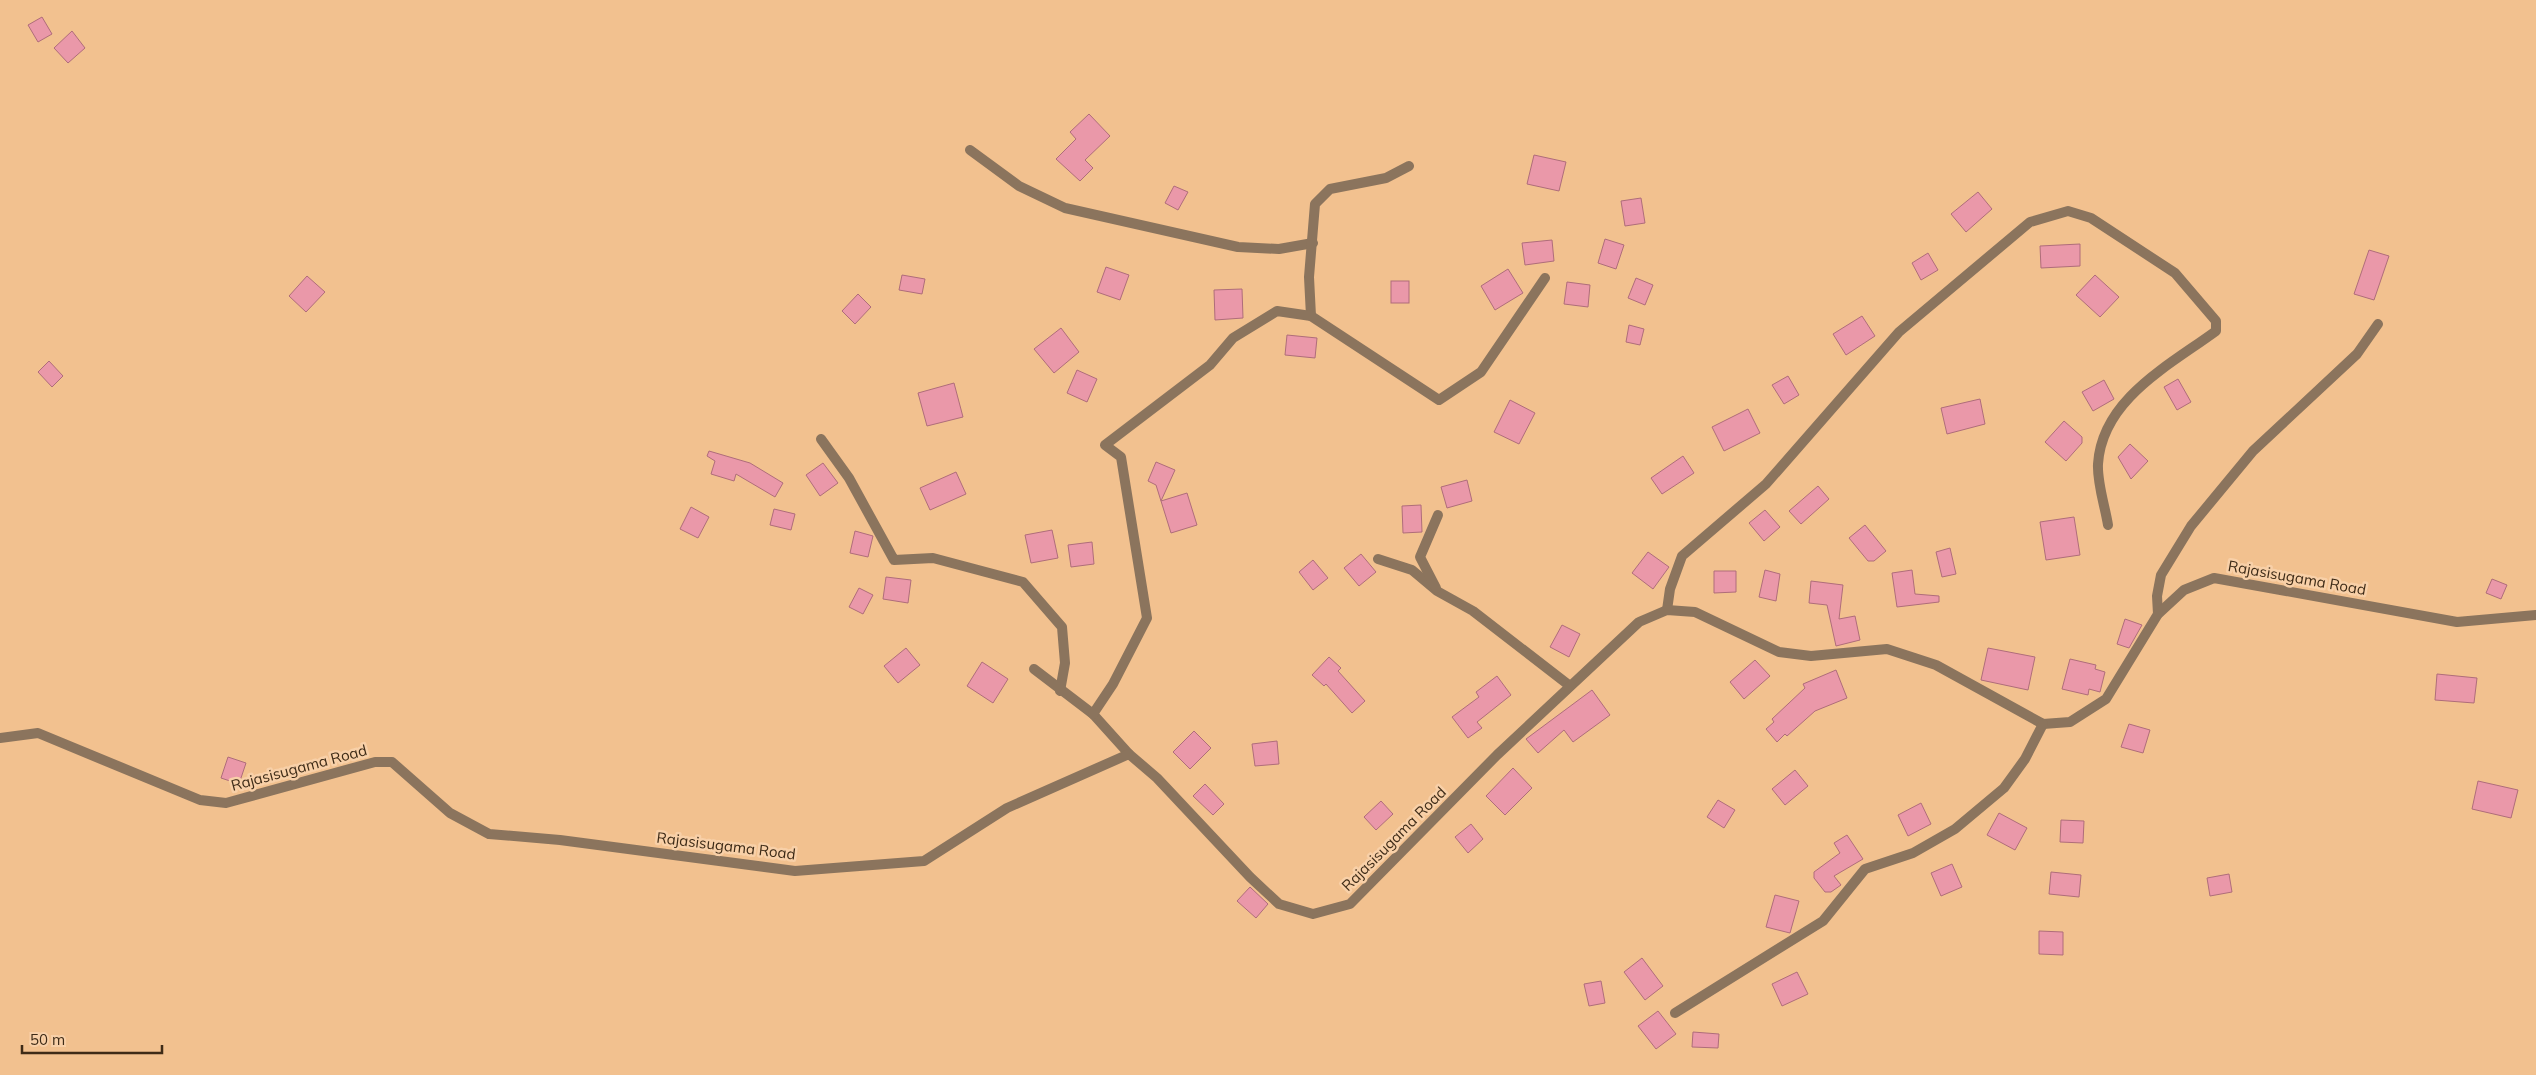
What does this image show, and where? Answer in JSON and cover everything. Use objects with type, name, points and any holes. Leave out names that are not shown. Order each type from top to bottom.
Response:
[{"type":"street","points":[[970,150],[1020,186],[1065,208],[1238,247],[1279,249],[1313,243]]},
{"type":"street","points":[[1311,316],[1309,277],[1315,204],[1330,189],[1386,178],[1409,166]]},
{"type":"street","points":[[1667,610],[1670,589],[1682,556],[1766,484],[1899,332],[2030,222],[2068,211],[2091,218],[2175,273],[2216,321],[2216,331],[2129,396],[2106,431],[2098,465],[2108,525]]},
{"type":"street","points":[[1093,714],[1113,684],[1147,618],[1121,457],[1105,444],[1210,365],[1233,338],[1277,310],[1311,316],[1439,400],[1481,372],[1546,278]]},
{"type":"street","points":[[2158,614],[2157,596],[2161,575],[2191,526],[2253,451],[2357,354],[2378,324]]},
{"type":"street","points":[[820,439],[850,478],[894,560],[933,558],[1023,582],[1062,627],[1065,663],[1060,691]]},
{"type":"street","points":[[1437,591],[1420,557],[1438,515]]},
{"type":"street","points":[[1378,560],[1412,570],[1437,591],[1473,611],[1570,686]]},
{"type":"street","name":"Rajasisugama Road","points":[[0,738],[38,733],[200,800],[226,803],[375,762],[392,762],[450,813],[489,834],[560,840],[795,871],[924,861],[1007,808],[1129,754],[1157,778],[1250,877],[1279,904],[1313,914],[1350,904],[1396,860],[1497,755],[1639,622],[1667,610],[1696,612],[1779,652],[1811,656],[1887,649],[1936,665],[2043,724],[2070,722],[2106,699],[2158,614],[2184,590],[2214,578],[2457,622],[2536,615]]},
{"type":"street","points":[[1034,669],[1060,691],[1093,714],[1129,754]]},
{"type":"street","points":[[1674,1013],[1823,921],[1865,869],[1913,853],[1955,829],[2004,788],[2025,759],[2043,724]]},
{"type":"building","points":[[42,17],[52,34],[38,42],[28,25]]},
{"type":"building","points":[[72,31],[85,48],[68,63],[54,48]]},
{"type":"building","points":[[1089,114],[1110,136],[1085,160],[1093,168],[1080,181],[1056,159],[1076,139],[1070,132]]},
{"type":"building","points":[[1534,155],[1566,162],[1559,191],[1527,184]]},
{"type":"building","points":[[1174,186],[1188,192],[1178,210],[1165,203]]},
{"type":"building","points":[[1978,192],[1992,209],[1966,232],[1951,214]]},
{"type":"building","points":[[1641,198],[1645,223],[1625,226],[1621,201]]},
{"type":"building","points":[[1605,239],[1624,245],[1616,269],[1598,263]]},
{"type":"building","points":[[1552,240],[1554,261],[1525,265],[1522,243]]},
{"type":"building","points":[[2080,244],[2080,266],[2041,268],[2040,246]]},
{"type":"building","points":[[2369,250],[2389,256],[2374,300],[2354,294]]},
{"type":"building","points":[[1928,253],[1938,270],[1921,280],[1912,263]]},
{"type":"building","points":[[1106,267],[1129,275],[1120,300],[1097,292]]},
{"type":"building","points":[[1508,269],[1523,293],[1495,310],[1481,286]]},
{"type":"building","points":[[902,275],[925,279],[922,294],[899,290]]},
{"type":"building","points":[[2095,275],[2119,297],[2100,317],[2076,295]]},
{"type":"building","points":[[307,276],[325,292],[306,312],[289,296]]},
{"type":"building","points":[[1636,278],[1653,285],[1645,305],[1628,298]]},
{"type":"building","points":[[1391,281],[1409,281],[1409,303],[1391,303]]},
{"type":"building","points":[[1567,282],[1590,285],[1588,307],[1564,304]]},
{"type":"building","points":[[1242,289],[1243,318],[1215,320],[1214,290]]},
{"type":"building","points":[[858,294],[871,307],[855,324],[842,311]]},
{"type":"building","points":[[1862,316],[1875,336],[1846,355],[1833,334]]},
{"type":"building","points":[[1629,325],[1644,329],[1640,345],[1626,342]]},
{"type":"building","points":[[1061,328],[1079,352],[1054,373],[1034,349]]},
{"type":"building","points":[[1287,335],[1317,338],[1315,358],[1285,355]]},
{"type":"building","points":[[49,361],[63,376],[52,387],[38,372]]},
{"type":"building","points":[[1077,370],[1097,379],[1087,402],[1067,393]]},
{"type":"building","points":[[1788,376],[1799,395],[1784,404],[1772,385]]},
{"type":"building","points":[[2178,379],[2191,402],[2177,410],[2164,387]]},
{"type":"building","points":[[2104,380],[2114,399],[2093,411],[2082,392]]},
{"type":"building","points":[[954,383],[963,417],[927,426],[918,393]]},
{"type":"building","points":[[1980,399],[1985,424],[1947,434],[1941,408]]},
{"type":"building","points":[[1510,400],[1535,413],[1519,444],[1494,432]]},
{"type":"building","points":[[1748,409],[1760,433],[1724,451],[1712,427]]},
{"type":"building","points":[[2064,421],[2082,437],[2082,443],[2066,461],[2045,442]]},
{"type":"building","points":[[2130,444],[2148,461],[2131,479],[2118,457]]},
{"type":"building","points":[[709,451],[750,463],[783,483],[775,497],[736,474],[734,481],[711,474],[715,461],[707,456]]},
{"type":"building","points":[[1683,456],[1694,473],[1662,494],[1651,478]]},
{"type":"building","points":[[1156,462],[1175,470],[1161,501],[1156,485],[1148,481]]},
{"type":"building","points":[[823,463],[838,483],[820,496],[806,475]]},
{"type":"building","points":[[956,472],[966,494],[930,510],[920,488]]},
{"type":"building","points":[[1467,480],[1472,501],[1447,508],[1441,487]]},
{"type":"building","points":[[1818,486],[1829,499],[1801,524],[1789,511]]},
{"type":"building","points":[[1187,493],[1197,525],[1171,533],[1161,501]]},
{"type":"building","points":[[1421,505],[1422,532],[1403,533],[1402,506]]},
{"type":"building","points":[[691,507],[709,517],[698,538],[680,529]]},
{"type":"building","points":[[774,509],[795,514],[791,530],[770,525]]},
{"type":"building","points":[[1765,510],[1780,527],[1764,541],[1749,523]]},
{"type":"building","points":[[2074,517],[2080,555],[2046,560],[2040,522]]},
{"type":"building","points":[[1865,525],[1886,551],[1874,561],[1868,561],[1849,538]]},
{"type":"building","points":[[1052,530],[1058,558],[1031,563],[1025,535]]},
{"type":"building","points":[[855,531],[873,536],[868,557],[850,553]]},
{"type":"building","points":[[1092,542],[1094,564],[1071,567],[1068,545]]},
{"type":"building","points":[[1950,548],[1956,574],[1942,577],[1936,552]]},
{"type":"building","points":[[1648,552],[1669,567],[1653,589],[1632,573]]},
{"type":"building","points":[[1361,554],[1376,572],[1359,586],[1344,568]]},
{"type":"building","points":[[1313,560],[1328,578],[1313,590],[1299,572]]},
{"type":"building","points":[[1765,570],[1780,574],[1776,601],[1759,597]]},
{"type":"building","points":[[1912,570],[1915,594],[1939,596],[1939,602],[1897,607],[1892,573]]},
{"type":"building","points":[[1714,571],[1736,571],[1736,592],[1714,593]]},
{"type":"building","points":[[886,577],[911,580],[908,603],[883,599]]},
{"type":"building","points":[[2492,579],[2507,585],[2501,599],[2486,593]]},
{"type":"building","points":[[1811,581],[1843,585],[1839,619],[1855,616],[1860,640],[1836,646],[1827,605],[1809,603]]},
{"type":"building","points":[[859,588],[873,595],[863,614],[849,607]]},
{"type":"building","points":[[2125,619],[2142,625],[2129,648],[2117,644]]},
{"type":"building","points":[[1562,625],[1580,634],[1569,657],[1550,647]]},
{"type":"building","points":[[906,648],[920,665],[898,683],[884,666]]},
{"type":"building","points":[[1988,648],[2035,657],[2028,690],[1981,680]]},
{"type":"building","points":[[1329,657],[1341,668],[1338,671],[1365,701],[1352,713],[1326,684],[1324,686],[1312,675]]},
{"type":"building","points":[[2070,659],[2096,665],[2095,669],[2105,672],[2100,692],[2089,689],[2088,695],[2062,689]]},
{"type":"building","points":[[1755,660],[1770,676],[1744,699],[1730,682]]},
{"type":"building","points":[[982,662],[1008,679],[993,703],[967,686]]},
{"type":"building","points":[[1836,670],[1847,698],[1815,711],[1787,736],[1785,734],[1777,742],[1766,729],[1774,722],[1772,719],[1805,688],[1803,684]]},
{"type":"building","points":[[2437,674],[2477,678],[2474,703],[2435,700]]},
{"type":"building","points":[[1497,676],[1511,695],[1477,722],[1482,728],[1468,738],[1452,717],[1479,697],[1476,692]]},
{"type":"building","points":[[1592,690],[1610,715],[1573,742],[1564,730],[1538,753],[1526,739]]},
{"type":"building","points":[[2129,724],[2150,730],[2143,753],[2121,747]]},
{"type":"building","points":[[1194,731],[1211,748],[1190,769],[1173,752]]},
{"type":"building","points":[[1277,741],[1279,764],[1255,766],[1252,744]]},
{"type":"building","points":[[228,757],[246,763],[239,784],[221,778]]},
{"type":"building","points":[[1513,768],[1532,788],[1505,815],[1486,796]]},
{"type":"building","points":[[1795,770],[1808,786],[1785,805],[1772,789]]},
{"type":"building","points":[[2478,781],[2518,790],[2511,818],[2472,809]]},
{"type":"building","points":[[1205,784],[1224,804],[1213,815],[1193,796]]},
{"type":"building","points":[[1718,800],[1735,810],[1724,828],[1707,817]]},
{"type":"building","points":[[1381,801],[1393,814],[1376,830],[1364,817]]},
{"type":"building","points":[[1921,803],[1931,824],[1908,836],[1898,815]]},
{"type":"building","points":[[1999,813],[2027,828],[2015,850],[1987,835]]},
{"type":"building","points":[[2061,820],[2084,821],[2083,843],[2060,842]]},
{"type":"building","points":[[1471,824],[1483,839],[1468,853],[1455,837]]},
{"type":"building","points":[[1847,835],[1863,859],[1834,876],[1841,885],[1831,892],[1825,892],[1814,878],[1814,872],[1840,853],[1834,843]]},
{"type":"building","points":[[1952,864],[1962,887],[1941,896],[1931,873]]},
{"type":"building","points":[[2051,872],[2081,875],[2079,897],[2049,894]]},
{"type":"building","points":[[2229,874],[2232,892],[2210,896],[2207,878]]},
{"type":"building","points":[[1250,887],[1268,904],[1256,918],[1237,901]]},
{"type":"building","points":[[1775,895],[1799,901],[1790,933],[1766,927]]},
{"type":"building","points":[[2039,931],[2063,932],[2063,955],[2039,954]]},
{"type":"building","points":[[1642,958],[1663,986],[1645,1000],[1624,972]]},
{"type":"building","points":[[1797,972],[1808,994],[1782,1006],[1772,984]]},
{"type":"building","points":[[1601,981],[1605,1003],[1589,1006],[1584,984]]},
{"type":"building","points":[[1658,1011],[1676,1034],[1656,1049],[1638,1026]]},
{"type":"building","points":[[1693,1032],[1719,1034],[1718,1048],[1692,1047]]}]
